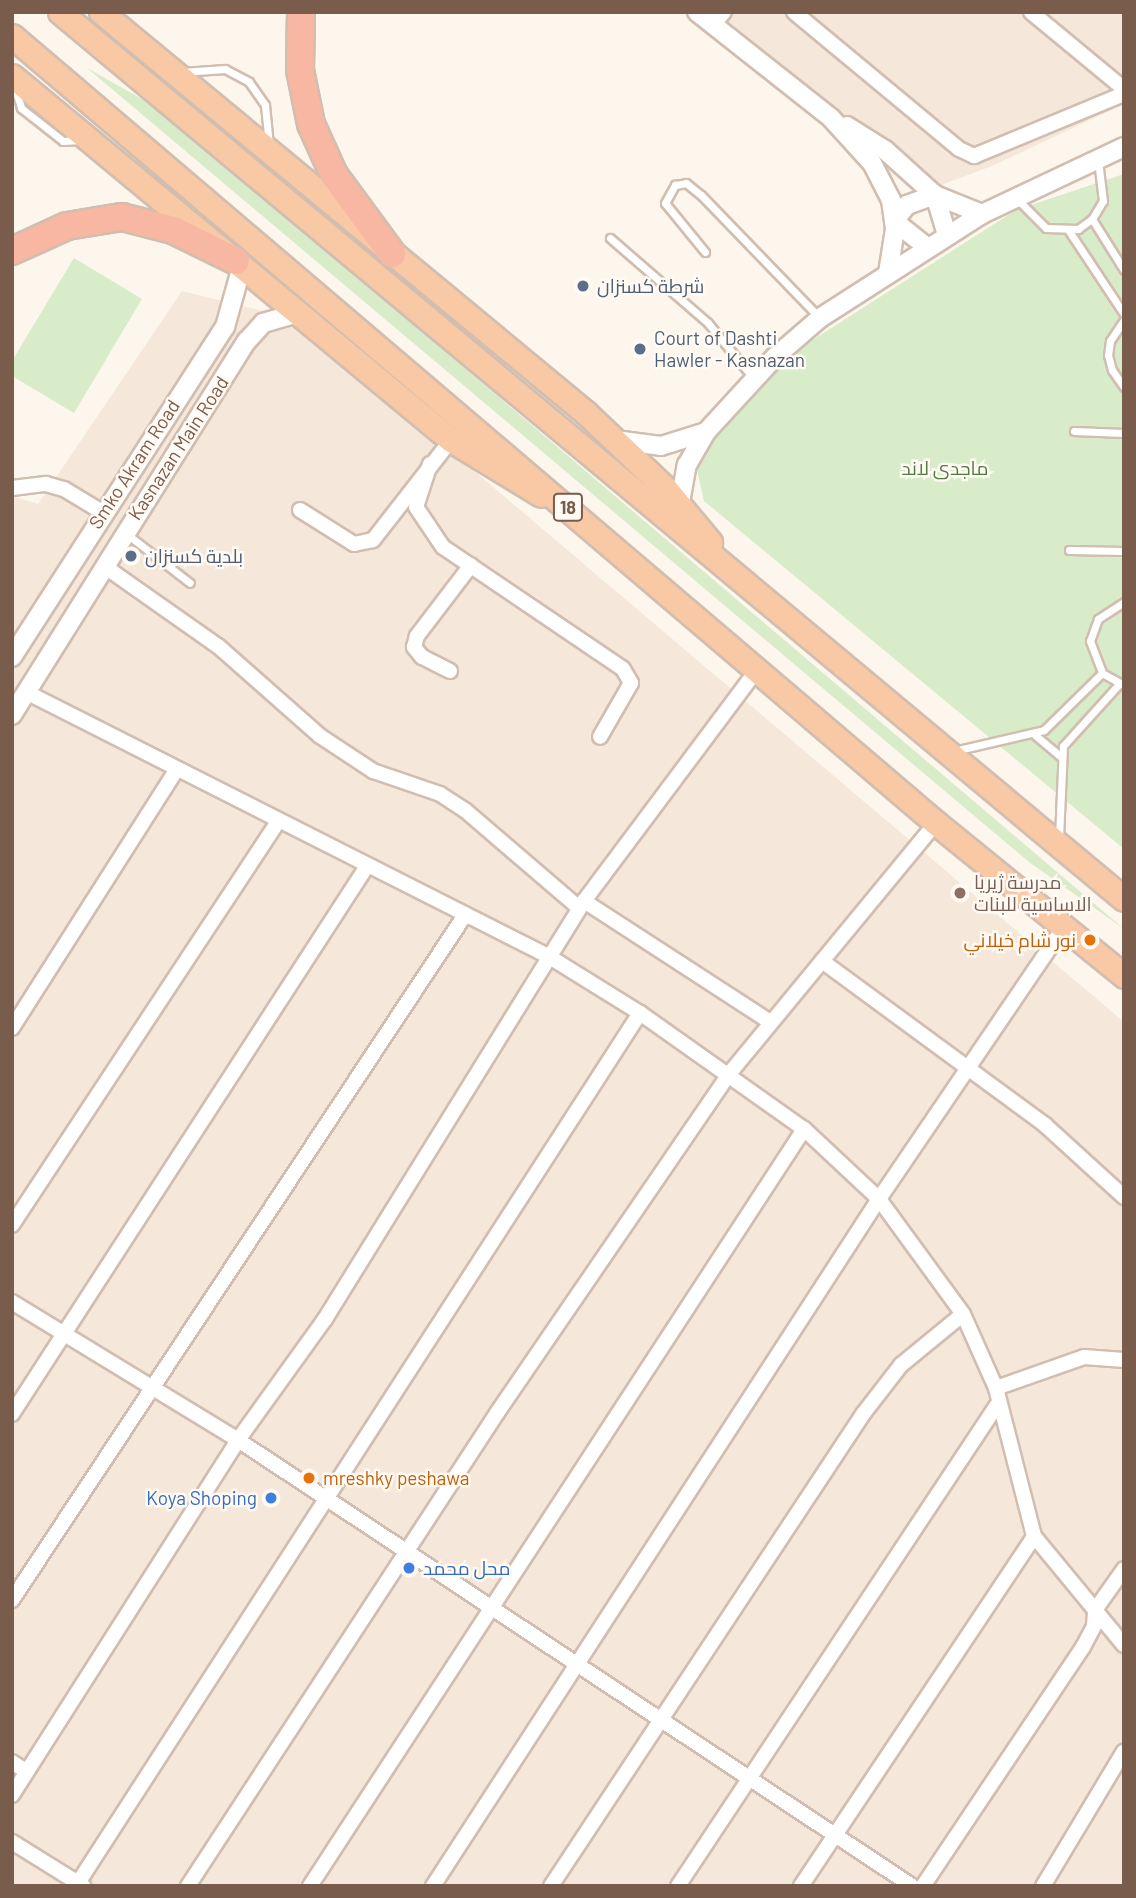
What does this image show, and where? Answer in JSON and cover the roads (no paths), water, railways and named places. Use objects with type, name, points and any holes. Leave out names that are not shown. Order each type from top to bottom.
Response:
[{"type":"highway","points":[[60,12],[1124,899]]},
{"type":"highway","points":[[101,12],[615,440],[680,503],[737,576]]},
{"type":"highway","points":[[301,12],[300,70],[311,124],[334,175],[392,254]]},
{"type":"highway","name":"18","points":[[12,36],[758,668],[936,823],[1124,976]]},
{"type":"highway","points":[[12,78],[451,440],[507,478],[575,513]]},
{"type":"highway","points":[[12,251],[67,226],[121,217],[165,226],[239,264]]},
{"type":"street","points":[[697,12],[719,18],[831,118],[880,175],[894,221],[888,273]]},
{"type":"street","points":[[794,12],[960,149],[974,156],[1124,92],[1031,12]]},
{"type":"street","points":[[831,118],[885,150],[935,195],[982,214]]},
{"type":"street","points":[[680,503],[687,465],[706,432],[755,379],[820,318],[982,214],[1124,147]]},
{"type":"street","points":[[894,221],[915,200],[935,195]]},
{"type":"street","points":[[935,195],[947,235]]},
{"type":"street","points":[[894,221],[928,248]]},
{"type":"street","name":"Smko Akram Road","points":[[12,657],[102,512],[225,327],[239,264]]},
{"type":"street","name":"Kasnazan Main Road","points":[[12,715],[124,532],[254,331],[274,317],[297,313]]},
{"type":"street","points":[[615,440],[661,446],[706,432]]},
{"type":"street","points":[[300,510],[354,544],[366,543],[379,536],[430,464],[451,440]]},
{"type":"street","points":[[430,464],[416,508],[443,547],[623,669],[631,683],[600,737]]},
{"type":"street","points":[[12,488],[46,484],[64,489],[102,512]]},
{"type":"street","points":[[450,671],[422,657],[414,647],[416,636],[471,565]]},
{"type":"street","points":[[104,566],[218,646],[320,736],[373,771],[440,793],[582,905],[769,1021]]},
{"type":"street","points":[[12,1795],[238,1440],[325,1319],[548,956],[582,905],[758,668]]},
{"type":"street","points":[[26,692],[548,956],[640,1013],[804,1129],[880,1199],[963,1314],[997,1395],[1034,1536],[1124,1645]]},
{"type":"street","points":[[12,1028],[177,769]]},
{"type":"street","points":[[12,1225],[278,821]]},
{"type":"street","points":[[188,1886],[406,1552],[729,1074],[769,1021],[936,823]]},
{"type":"street","points":[[12,1414],[368,866]]},
{"type":"street","points":[[12,1600],[465,915]]},
{"type":"street","points":[[433,1886],[579,1666],[967,1066],[1064,927]]},
{"type":"street","points":[[822,961],[1045,1125],[1124,1197]]},
{"type":"street","points":[[12,1842],[81,1884],[326,1498],[640,1013]]},
{"type":"street","points":[[310,1886],[804,1129]]},
{"type":"street","points":[[12,1302],[238,1440],[912,1886]]},
{"type":"street","points":[[551,1886],[863,1414],[901,1365],[963,1314]]},
{"type":"street","points":[[678,1886],[997,1395],[1084,1356],[1124,1360]]},
{"type":"street","points":[[801,1886],[1034,1536]]},
{"type":"street","points":[[923,1886],[1083,1647],[1094,1626],[1096,1610],[1124,1569]]},
{"type":"street","points":[[1043,1886],[1124,1751]]},
{"type":"street","points":[[12,1762],[26,1771]]},
{"type":"lane","points":[[173,73],[225,69],[249,82],[265,106],[269,152]]},
{"type":"lane","points":[[1069,231],[1093,219],[1105,191],[1097,159]]},
{"type":"lane","points":[[705,253],[665,204],[675,185],[686,183],[701,195],[820,318]]},
{"type":"lane","points":[[1016,198],[1036,222],[1069,231],[1124,314]]},
{"type":"lane","points":[[1093,219],[1124,270]]},
{"type":"lane","points":[[610,237],[708,323],[755,379]]},
{"type":"lane","points":[[1124,320],[1110,341],[1108,355],[1112,370],[1124,387]]},
{"type":"lane","points":[[1074,431],[1124,433]]},
{"type":"lane","points":[[124,532],[190,583]]},
{"type":"lane","points":[[1069,550],[1124,551]]},
{"type":"lane","points":[[1058,845],[1060,756],[1068,738],[1121,685],[1102,673],[1091,653],[1093,630],[1106,611],[1124,602]]},
{"type":"lane","points":[[948,752],[1035,735],[1052,724],[1102,673]]},
{"type":"lane","points":[[1035,735],[1060,756]]},
{"type":"place","name":"شرطة كسنزان","points":[[583,286]]},
{"type":"place","name":"Court of Dashti Hawler - Kasnazan","points":[[640,349]]},
{"type":"place","name":"بلدية كسنزان","points":[[131,556]]},
{"type":"place","name":"مدرسة ژيريا الاساسية للبنات","points":[[960,893]]},
{"type":"place","name":"نور شام خيلاني","points":[[1090,940]]},
{"type":"place","name":"mreshky peshawa","points":[[309,1478]]},
{"type":"place","name":"Koya Shoping","points":[[271,1498]]},
{"type":"place","name":"محل محمد","points":[[409,1568]]},
{"type":"park label","name":"ماجدی لاند","points":[[945,468]]}]
